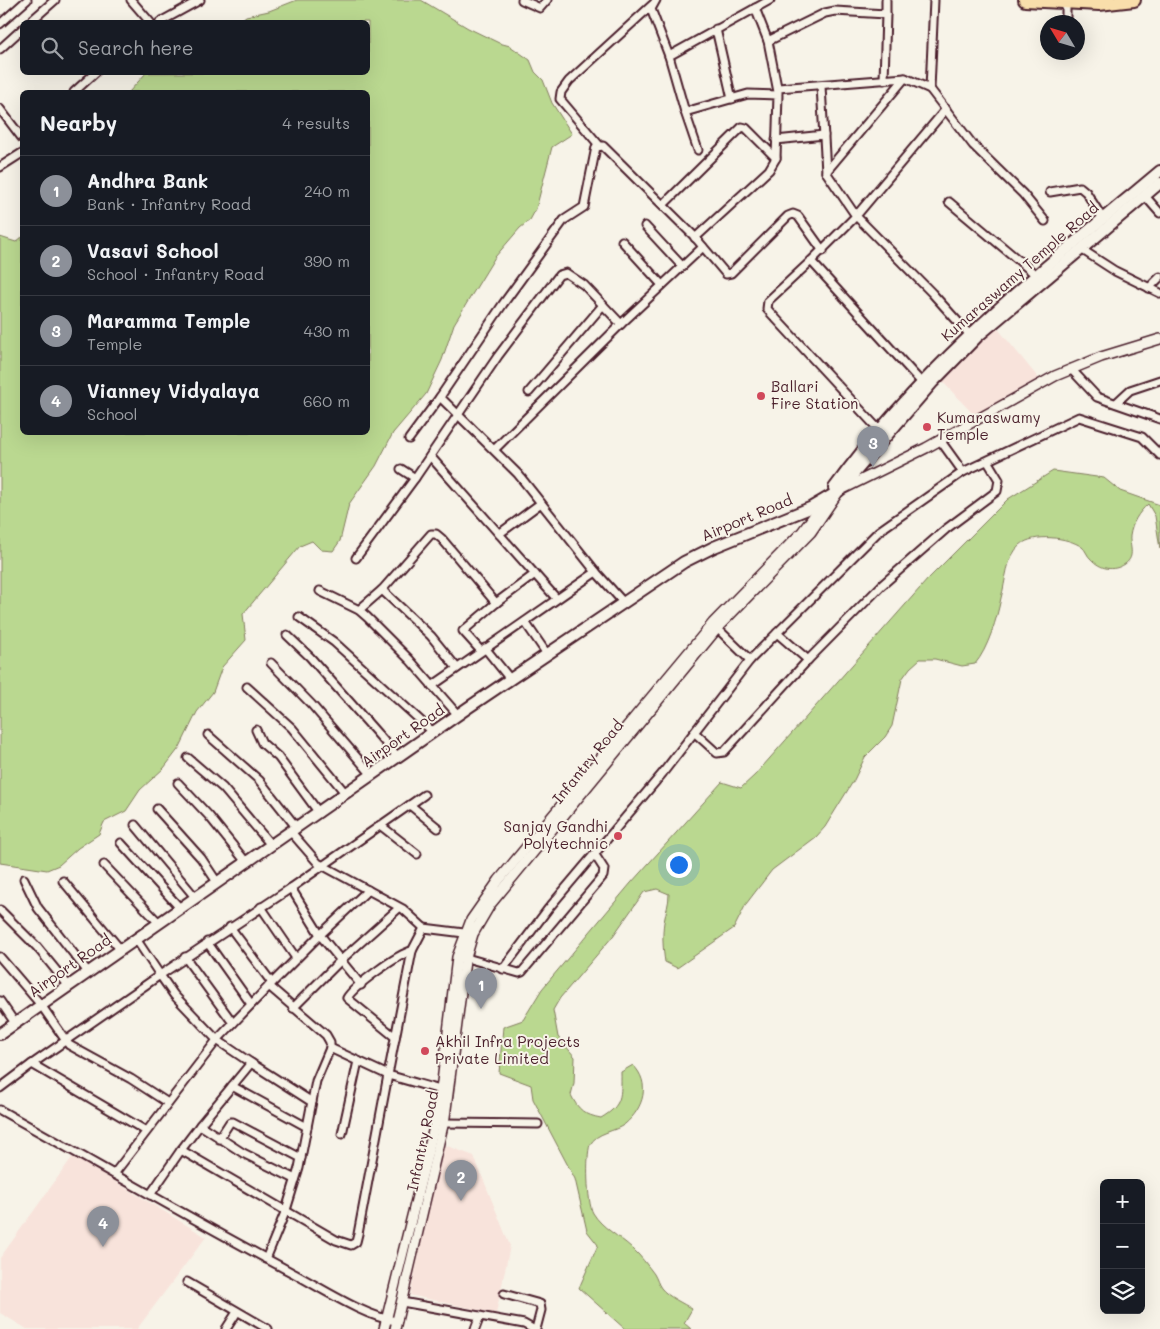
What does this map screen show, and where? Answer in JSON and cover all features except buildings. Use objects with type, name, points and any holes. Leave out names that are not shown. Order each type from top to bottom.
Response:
[{"type":"highway","points":[[1025,0],[1099,4],[1134,0]]},
{"type":"main road","name":"Kumaraswamy Temple Road","points":[[832,495],[880,431],[922,383],[969,334],[1160,171]]},
{"type":"main road","name":"Kumaraswamy Temple Road","points":[[832,495],[848,481],[932,382],[977,337],[1160,183]]},
{"type":"main road","name":"Airport Road","points":[[0,1034],[433,732],[684,562],[810,508],[832,495]]},
{"type":"street","points":[[0,24],[27,0]]},
{"type":"street","points":[[32,20],[55,0]]},
{"type":"street","points":[[131,0],[148,20]]},
{"type":"street","points":[[164,20],[200,0]]},
{"type":"street","points":[[522,0],[540,8],[547,0]]},
{"type":"street","points":[[669,56],[770,0]]},
{"type":"street","points":[[884,80],[886,0]]},
{"type":"street","points":[[930,89],[934,0]]},
{"type":"street","points":[[698,150],[685,112],[654,3],[569,81],[561,92],[560,99],[599,145],[616,158],[695,238],[722,272],[726,274],[731,273],[788,216],[793,214],[798,216],[823,250]]},
{"type":"street","points":[[1066,3],[1066,15]]},
{"type":"street","points":[[695,238],[769,170],[776,158],[778,91],[768,41],[754,8]]},
{"type":"street","points":[[768,41],[825,13],[835,11],[886,14]]},
{"type":"street","points":[[716,29],[732,99]]},
{"type":"street","points":[[0,49],[20,31]]},
{"type":"street","points":[[76,90],[93,75]]},
{"type":"street","points":[[826,172],[905,78]]},
{"type":"street","points":[[685,112],[748,94],[905,78],[930,89],[973,145],[1023,194],[1045,221]]},
{"type":"street","points":[[821,86],[826,172],[856,216],[932,293],[969,334]]},
{"type":"street","points":[[0,109],[20,135]]},
{"type":"street","points":[[880,431],[767,309],[768,301],[812,261],[856,216],[946,109]]},
{"type":"street","points":[[663,205],[742,127],[746,128],[776,158]]},
{"type":"street","points":[[776,140],[824,135]]},
{"type":"street","points":[[409,439],[564,220],[584,207],[593,151],[599,145]]},
{"type":"street","points":[[0,167],[20,153]]},
{"type":"street","points":[[1050,192],[1080,186],[1103,219]]},
{"type":"street","points":[[1145,196],[1160,213]]},
{"type":"street","points":[[950,202],[1036,275]]},
{"type":"street","points":[[645,226],[682,266]]},
{"type":"street","points":[[622,240],[662,285]]},
{"type":"street","points":[[495,450],[621,324],[703,247]]},
{"type":"street","points":[[1081,249],[1115,271],[1160,293]]},
{"type":"street","points":[[812,261],[922,383]]},
{"type":"street","points":[[356,558],[415,478],[498,356],[559,275],[566,273],[584,284],[621,324]]},
{"type":"street","points":[[1148,288],[1160,276]]},
{"type":"street","points":[[529,392],[603,305]]},
{"type":"street","points":[[832,495],[940,440],[1054,376],[1134,346],[1160,339]]},
{"type":"street","points":[[1072,369],[1097,397],[1160,419]]},
{"type":"street","points":[[1116,403],[1130,390],[1160,380]]},
{"type":"street","points":[[440,397],[495,450],[623,602]]},
{"type":"street","points":[[502,969],[548,909],[596,854],[695,733],[750,660],[879,531],[963,472],[988,462],[1079,417],[1142,438],[1160,455]]},
{"type":"street","points":[[940,440],[963,472]]},
{"type":"street","points":[[430,456],[556,598]]},
{"type":"street","points":[[695,733],[718,753],[724,752],[808,660],[882,585],[946,529],[997,490],[999,480],[988,462]]},
{"type":"street","points":[[401,469],[415,478]]},
{"type":"street","name":"Infantry Road","points":[[385,1324],[433,1131],[445,1091],[466,957],[476,928],[490,905],[718,629],[812,532],[832,495]]},
{"type":"street","name":"Infantry Road","points":[[396,1325],[444,1124],[456,957],[464,933],[479,907],[499,880],[645,704],[729,605],[811,522],[832,495]]},
{"type":"street","points":[[499,534],[541,503]]},
{"type":"street","points":[[359,610],[382,590],[431,534],[436,534],[496,603]]},
{"type":"street","points":[[432,686],[596,572]]},
{"type":"street","points":[[510,680],[463,631],[535,574]]},
{"type":"street","points":[[382,590],[431,636],[457,668]]},
{"type":"street","points":[[320,591],[359,610],[410,660],[458,715]]},
{"type":"street","points":[[299,617],[334,642],[433,732]]},
{"type":"street","points":[[525,622],[547,654]]},
{"type":"street","points":[[718,629],[750,660]]},
{"type":"street","points":[[777,633],[808,660]]},
{"type":"street","points":[[287,635],[334,684],[398,757]]},
{"type":"street","points":[[271,663],[318,711],[372,775]]},
{"type":"street","points":[[247,687],[292,728],[346,794]]},
{"type":"street","points":[[256,730],[262,743],[278,757],[318,813]]},
{"type":"street","points":[[208,735],[259,780],[321,865],[399,908],[424,928],[464,933]]},
{"type":"street","points":[[188,758],[223,788],[271,845]]},
{"type":"street","points":[[178,783],[209,816],[246,862]]},
{"type":"street","points":[[0,1088],[64,1040],[207,942],[291,888],[321,865],[424,795]]},
{"type":"street","points":[[410,805],[438,828]]},
{"type":"street","points":[[157,809],[201,858],[217,882]]},
{"type":"street","points":[[135,825],[195,897]]},
{"type":"street","points":[[380,825],[417,854]]},
{"type":"street","points":[[121,843],[180,907]]},
{"type":"street","points":[[456,957],[466,957],[519,973],[526,969],[603,876],[604,868],[596,854]]},
{"type":"street","points":[[104,865],[158,922]]},
{"type":"street","points":[[24,879],[38,908],[88,972]]},
{"type":"street","points":[[63,881],[120,949]]},
{"type":"street","points":[[291,888],[320,935],[361,985]]},
{"type":"street","points":[[114,1174],[217,1040],[296,958],[368,890]]},
{"type":"street","points":[[261,907],[296,958]]},
{"type":"street","points":[[292,1008],[340,961],[399,908]]},
{"type":"street","points":[[0,910],[37,947],[68,985]]},
{"type":"street","points":[[230,927],[271,984],[292,1008],[329,1038],[330,1048],[316,1081],[295,1179],[286,1210],[266,1258]]},
{"type":"street","points":[[181,1150],[347,1245],[356,1242],[412,951],[424,928]]},
{"type":"street","points":[[136,939],[174,994],[217,1040],[312,1102]]},
{"type":"street","points":[[207,942],[252,1004]]},
{"type":"street","points":[[395,1038],[348,1000],[348,995],[402,954],[412,951]]},
{"type":"street","points":[[0,957],[41,1005],[64,1040],[73,1048],[131,1079],[168,1102]]},
{"type":"street","points":[[186,957],[234,1023]]},
{"type":"street","points":[[0,1001],[16,1023]]},
{"type":"street","points":[[330,1048],[388,1075],[445,1091]]},
{"type":"street","points":[[342,1134],[358,1061]]},
{"type":"street","points":[[150,1195],[181,1150],[251,1063]]},
{"type":"street","points":[[32,1064],[146,1131]]},
{"type":"street","points":[[232,1086],[307,1127]]},
{"type":"street","points":[[0,1110],[385,1324],[396,1325]]},
{"type":"street","points":[[219,1139],[230,1122],[233,1122],[301,1158]]},
{"type":"street","points":[[444,1124],[538,1124]]},
{"type":"street","points":[[200,1126],[277,1172],[295,1179]]},
{"type":"street","points":[[187,1282],[268,1329]]},
{"type":"street","points":[[402,1302],[524,1324],[535,1329],[541,1310],[540,1304],[504,1294]]},
{"type":"street","points":[[226,1329],[237,1312]]},
{"type":"street","points":[[475,1329],[480,1316]]},
{"type":"shaded area","points":[[995,325],[1040,380],[974,415],[941,380]]},
{"type":"shaded area","points":[[442,1144],[474,1156],[510,1246],[496,1314],[410,1295]]},
{"type":"shaded area","points":[[73,1156],[206,1237],[137,1329],[27,1329],[0,1313],[0,1258]]},
{"type":"green space","points":[[297,0],[421,0],[468,28],[499,43],[510,46],[530,60],[535,72],[543,80],[552,103],[572,134],[552,147],[536,209],[530,220],[520,228],[495,257],[454,324],[442,360],[426,394],[393,433],[376,466],[349,504],[340,541],[333,551],[321,550],[312,541],[300,546],[243,614],[246,640],[222,667],[213,692],[197,712],[180,747],[164,768],[140,790],[126,811],[104,822],[99,834],[78,848],[59,865],[47,870],[0,863],[0,237],[16,242],[20,239],[20,435],[370,435],[370,90],[131,90],[144,75],[370,75],[370,20],[241,20],[246,16],[269,11]]},
{"type":"green space","points":[[1053,471],[1104,478],[1120,491],[1160,505],[1160,549],[1155,516],[1148,504],[1138,515],[1132,527],[1130,558],[1125,564],[1116,568],[1111,569],[1098,565],[1082,547],[1060,539],[1034,539],[1020,545],[1015,550],[1009,563],[997,615],[980,658],[975,664],[962,666],[935,659],[920,659],[910,668],[902,679],[892,726],[885,737],[865,757],[854,780],[825,827],[816,837],[772,870],[746,904],[734,928],[677,968],[665,962],[663,927],[669,894],[657,889],[644,892],[613,936],[560,998],[553,1010],[558,1037],[575,1057],[574,1083],[571,1095],[583,1111],[601,1118],[613,1109],[619,1099],[621,1072],[633,1065],[639,1072],[642,1080],[643,1095],[641,1103],[632,1118],[621,1127],[597,1137],[590,1145],[588,1158],[589,1200],[593,1213],[601,1223],[641,1257],[664,1291],[692,1309],[684,1323],[691,1329],[625,1329],[579,1288],[598,1245],[587,1231],[575,1179],[533,1099],[531,1085],[499,1073],[503,1027],[523,1020],[542,989],[631,883],[722,782],[741,788],[755,775],[928,579],[1008,499]]},
{"type":"place","name":"Ballari Fire Station","points":[[761,396]]},
{"type":"place","name":"Kumaraswamy Temple","points":[[927,427]]},
{"type":"place","name":"Maramma Temple","points":[[873,467]]},
{"type":"place","name":"Sanjay Gandhi Polytechnic","points":[[618,836]]},
{"type":"place","name":"Andhra Bank","points":[[481,1009]]},
{"type":"place","name":"Akhil Infra Projects Private Limited","points":[[425,1051]]},
{"type":"place","name":"Vasavi School","points":[[461,1201]]},
{"type":"place","name":"Vianney Vidyalaya","points":[[103,1247]]}]
